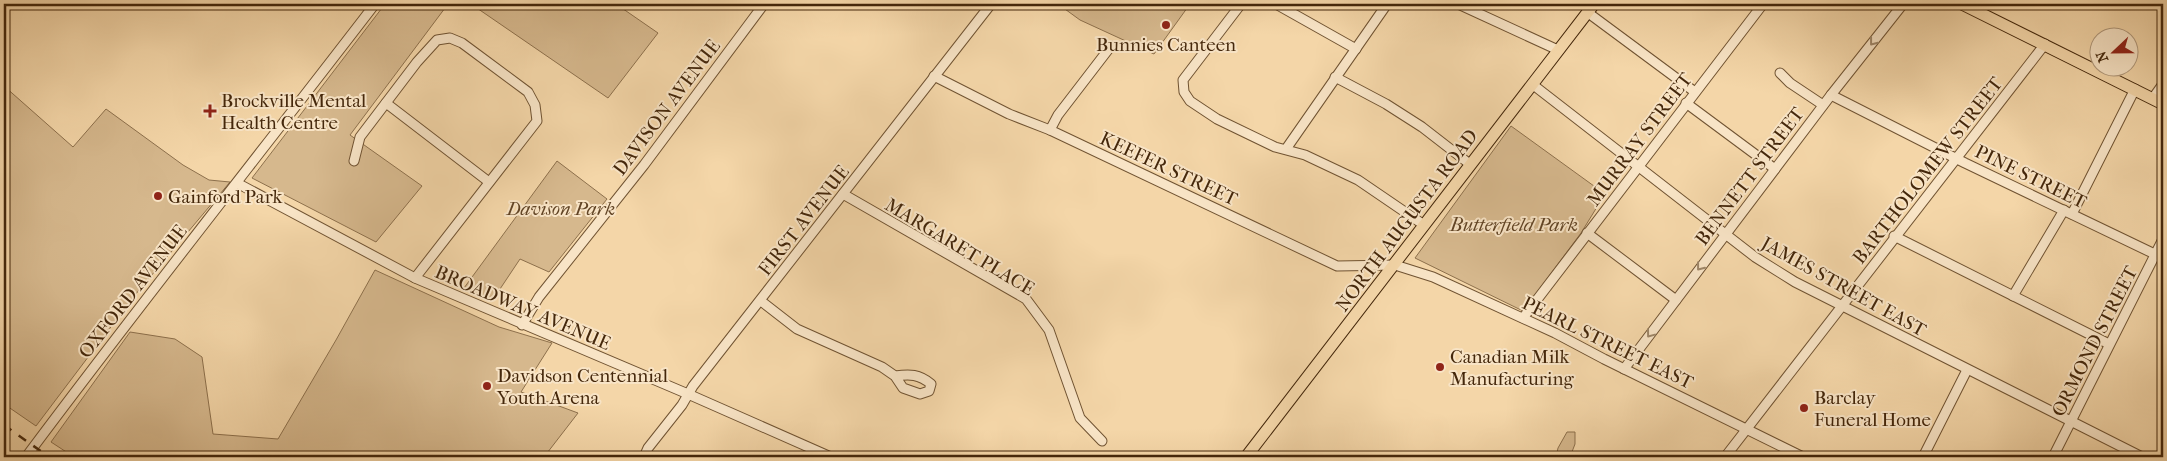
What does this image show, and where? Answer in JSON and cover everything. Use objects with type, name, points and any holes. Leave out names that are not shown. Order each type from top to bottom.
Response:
[{"type":"main road","points":[[1962,4],[2158,101]]},
{"type":"main road","name":"NORTH AUGUSTA ROAD","points":[[1246,457],[1471,166],[1590,8]]},
{"type":"street","name":"OXFORD AVENUE","points":[[26,457],[128,320],[237,183],[375,4]]},
{"type":"street","name":"DAVISON AVENUE","points":[[522,325],[539,297],[644,165],[764,4]]},
{"type":"street","name":"FIRST AVENUE","points":[[644,457],[648,448],[682,405],[688,394],[991,4]]},
{"type":"street","points":[[1241,4],[1183,80],[1184,92],[1190,101],[1217,119],[1275,147],[1304,155],[1358,180],[1424,225]]},
{"type":"street","points":[[1276,4],[1356,49]]},
{"type":"street","points":[[1286,149],[1387,4]]},
{"type":"street","points":[[1458,4],[1558,50]]},
{"type":"street","name":"MURRAY STREET","points":[[1523,318],[1694,92],[1764,4]]},
{"type":"street","name":"BENNETT STREET","points":[[1624,369],[1823,105],[1903,4]]},
{"type":"street","points":[[1590,8],[1694,92]]},
{"type":"street","points":[[354,161],[360,137],[417,62],[437,40],[450,38],[462,43],[528,92],[535,105],[536,121],[415,278]]},
{"type":"street","name":"BARTHOLOMEW STREET","points":[[1725,457],[1843,306],[1894,236],[2045,44]]},
{"type":"street","points":[[1050,130],[1058,114],[1111,46]]},
{"type":"street","points":[[1780,73],[1790,83],[1823,105]]},
{"type":"street","name":"KEEFER STREET","points":[[934,76],[1009,114],[1050,130],[1337,266],[1395,264]]},
{"type":"street","points":[[1335,77],[1386,104],[1422,127],[1471,166]]},
{"type":"street","name":"JAMES STREET EAST","points":[[1532,84],[1755,257],[1795,282],[2142,457]]},
{"type":"street","points":[[2158,101],[2163,84]]},
{"type":"street","points":[[2013,296],[2068,212],[2135,89]]},
{"type":"street","name":"PINE STREET","points":[[1831,95],[1955,158],[2159,256]]},
{"type":"street","points":[[1686,103],[1775,169]]},
{"type":"street","points":[[386,104],[489,182]]},
{"type":"street","name":"BROADWAY AVENUE","points":[[237,183],[415,278],[831,457]]},
{"type":"street","name":"MARGARET PLACE","points":[[843,194],[1026,299],[1050,330],[1080,418],[1102,441]]},
{"type":"street","points":[[1587,233],[1676,300]]},
{"type":"street","points":[[1894,236],[2109,344]]},
{"type":"street","name":"ORMOND STREET","points":[[2053,457],[2109,344],[2159,256],[2163,239]]},
{"type":"street","name":"PEARL STREET EAST","points":[[1395,264],[1433,277],[1523,318],[1803,457]]},
{"type":"street","points":[[761,301],[797,328],[882,366],[896,376]]},
{"type":"street","points":[[1924,457],[1967,370]]},
{"type":"green space","points":[[385,4],[448,4],[350,135],[422,186],[376,242],[252,178]]},
{"type":"green space","points":[[471,4],[616,4],[658,33],[608,98]]},
{"type":"green space","points":[[1058,4],[1190,4],[1154,54],[1080,20]]},
{"type":"green space","points":[[4,86],[73,147],[106,109],[183,165],[209,180],[230,182],[135,295],[36,426],[4,404]]},
{"type":"green space","name":"Butterfield Park","points":[[1511,126],[1605,194],[1581,233],[1523,311],[1415,258]]},
{"type":"green space","name":"Davison Park","points":[[557,161],[607,199],[549,272],[520,259],[492,301],[464,288]]},
{"type":"green space","points":[[375,270],[499,327],[552,343],[521,392],[578,413],[544,457],[74,457],[51,442],[130,332],[175,339],[202,357],[213,434],[278,439]]},
{"type":"green space","points":[[1567,432],[1575,432],[1575,444],[1570,457],[1556,457],[1558,448]]},
{"type":"railway","points":[[4,425],[49,457]]},
{"type":"place","name":"Bunnies Canteen","points":[[1166,25]]},
{"type":"place","name":"Brockville Mental Health Centre","points":[[210,111]]},
{"type":"place","name":"Gainford Park","points":[[158,196]]},
{"type":"place","name":"Canadian Milk Manufacturing","points":[[1440,367]]},
{"type":"place","name":"Davidson Centennial Youth Arena","points":[[487,386]]},
{"type":"place","name":"Barclay Funeral Home","points":[[1804,408]]}]
